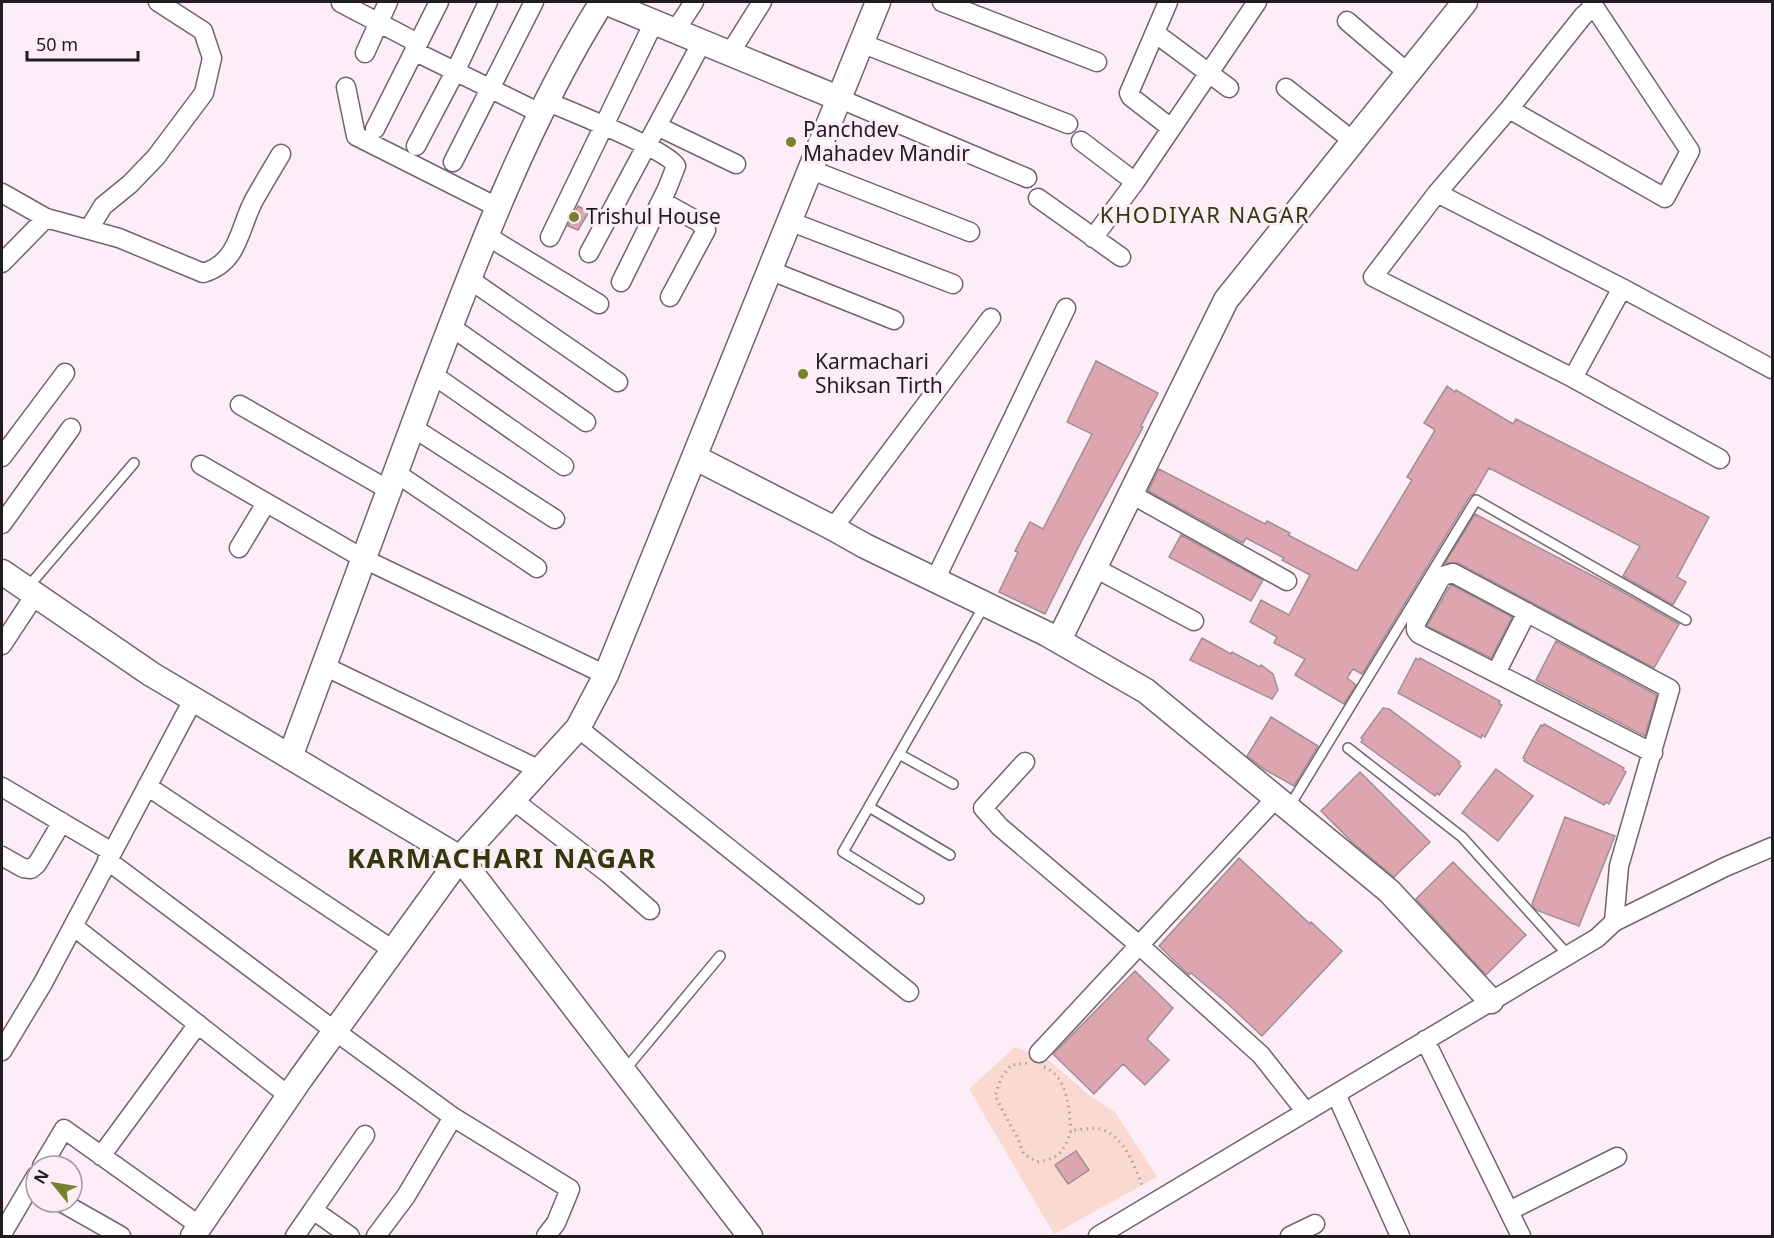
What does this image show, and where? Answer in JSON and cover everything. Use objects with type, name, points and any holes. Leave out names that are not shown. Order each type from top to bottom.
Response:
[{"type":"street","points":[[89,229],[103,206],[130,184],[156,157],[204,93],[212,58],[202,31],[158,2]]},
{"type":"street","points":[[365,53],[388,2]]},
{"type":"street","points":[[375,129],[439,2]]},
{"type":"street","points":[[416,146],[488,2]]},
{"type":"street","points":[[453,162],[534,2]]},
{"type":"street","points":[[290,758],[469,279],[543,107],[570,52],[603,2],[1027,178]]},
{"type":"street","points":[[550,237],[604,127],[665,26],[694,2]]},
{"type":"street","points":[[730,53],[762,2]]},
{"type":"street","points":[[49,1154],[64,1129],[197,1231],[289,1096],[460,858],[578,728],[606,675],[878,2]]},
{"type":"street","points":[[942,2],[1097,62]]},
{"type":"street","points":[[1168,2],[1130,93],[1131,97],[1171,128]]},
{"type":"street","points":[[1093,238],[1135,182],[1257,2]]},
{"type":"street","points":[[1059,640],[1226,300],[1465,2]]},
{"type":"street","points":[[344,3],[412,40],[415,50],[455,72],[489,88],[604,127],[674,161],[676,166],[661,201],[621,282]]},
{"type":"street","points":[[1509,109],[1665,198],[1690,151],[1592,4],[1509,109],[1437,193],[1373,277],[1573,378],[1719,459]]},
{"type":"street","points":[[1347,21],[1408,73]]},
{"type":"street","points":[[1155,33],[1229,88]]},
{"type":"street","points":[[589,253],[702,42]]},
{"type":"street","points":[[861,43],[1068,124]]},
{"type":"street","points":[[346,87],[356,136],[499,208]]},
{"type":"street","points":[[1286,88],[1353,141]]},
{"type":"street","points":[[657,126],[736,164]]},
{"type":"street","points":[[1080,141],[1135,182]]},
{"type":"street","points":[[2,193],[46,218],[119,238],[203,273],[213,271],[222,265],[234,249],[254,201],[281,154]]},
{"type":"street","points":[[809,169],[970,232]]},
{"type":"street","points":[[1437,193],[1773,369]]},
{"type":"street","points":[[1038,198],[1121,257]]},
{"type":"street","points":[[661,201],[699,222],[706,230],[670,297]]},
{"type":"street","points":[[2,262],[46,218]]},
{"type":"street","points":[[789,221],[952,284]]},
{"type":"street","points":[[487,236],[599,304]]},
{"type":"street","points":[[769,270],[894,320]]},
{"type":"street","points":[[469,279],[618,382]]},
{"type":"street","points":[[1573,378],[1622,288]]},
{"type":"street","points":[[935,580],[1066,308]]},
{"type":"street","points":[[833,528],[991,318]]},
{"type":"street","points":[[450,326],[586,422]]},
{"type":"street","points":[[2,457],[64,373]]},
{"type":"street","points":[[432,374],[564,466]]},
{"type":"street","points":[[240,405],[392,481],[537,568]]},
{"type":"street","points":[[412,427],[555,519]]},
{"type":"street","points":[[2,524],[71,428]]},
{"type":"street","points":[[694,457],[865,546],[1059,640],[1146,691],[1389,891],[1491,1001]]},
{"type":"street","points":[[201,465],[364,559],[606,675]]},
{"type":"street","points":[[1131,494],[1287,581]]},
{"type":"street","points":[[239,548],[266,503]]},
{"type":"street","points":[[1095,568],[1194,621]]},
{"type":"street","points":[[2,572],[151,674],[460,858],[750,1236]]},
{"type":"street","points":[[1614,922],[1619,866],[1653,753],[1671,689],[1453,573],[1442,576],[1416,623],[1416,630],[1419,634],[1653,753]]},
{"type":"street","points":[[2,645],[31,592]]},
{"type":"street","points":[[1496,673],[1527,612]]},
{"type":"street","points":[[324,666],[540,770]]},
{"type":"street","points":[[2,1051],[43,983],[193,700]]},
{"type":"street","points":[[578,728],[909,992]]},
{"type":"street","points":[[1025,762],[983,808],[1000,827],[1140,945],[1262,1055],[1306,1112]]},
{"type":"street","points":[[147,786],[393,950]]},
{"type":"street","points":[[2,787],[62,822],[109,856],[335,1031],[453,1117],[570,1189],[556,1223],[546,1236]]},
{"type":"street","points":[[513,800],[609,874],[650,910]]},
{"type":"street","points":[[1036,1060],[1140,945],[1283,802]]},
{"type":"street","points":[[2,855],[23,868],[31,869],[37,864],[62,822]]},
{"type":"street","points":[[1098,1236],[1597,938],[1614,922],[1725,867],[1773,847]]},
{"type":"street","points":[[73,926],[289,1096]]},
{"type":"street","points":[[101,1156],[198,1024]]},
{"type":"street","points":[[1425,1040],[1521,1236]]},
{"type":"street","points":[[1336,1094],[1400,1236]]},
{"type":"street","points":[[376,1236],[406,1196],[453,1117]]},
{"type":"street","points":[[295,1236],[364,1135]]},
{"type":"street","points":[[1509,1211],[1617,1157]]},
{"type":"street","points":[[2,1234],[24,1199]]},
{"type":"street","points":[[313,1210],[350,1236]]},
{"type":"street","points":[[82,1214],[121,1236]]},
{"type":"street","points":[[1290,1236],[1314,1224]]},
{"type":"lane","points":[[31,592],[135,463]]},
{"type":"lane","points":[[1283,802],[1476,500],[1686,620]]},
{"type":"lane","points":[[920,900],[843,852],[985,604]]},
{"type":"lane","points":[[1348,748],[1461,837],[1568,955]]},
{"type":"lane","points":[[899,754],[952,784]]},
{"type":"lane","points":[[869,807],[950,855]]},
{"type":"lane","points":[[624,1071],[720,956]]},
{"type":"path","points":[[1036,1060],[1053,1071],[1065,1090],[1071,1130],[1066,1146],[1060,1155],[1037,1162],[1023,1154],[1018,1139],[995,1096],[1000,1078],[1011,1065],[1036,1060]]},
{"type":"path","points":[[1071,1130],[1097,1128],[1111,1133],[1134,1163],[1142,1185]]},
{"type":"shaded area","points":[[1015,1047],[1051,1062],[1090,1096],[1115,1112],[1157,1177],[1054,1234],[969,1089]]},
{"type":"building","points":[[578,206],[589,212],[578,230],[568,226]]},
{"type":"building","points":[[1096,361],[1158,393],[1141,426],[1143,427],[1045,614],[999,592],[1018,552],[1015,551],[1030,522],[1043,529],[1092,434],[1067,422]]},
{"type":"building","points":[[1447,386],[1513,424],[1516,419],[1709,517],[1677,577],[1686,582],[1673,605],[1623,576],[1640,546],[1489,468],[1362,674],[1353,669],[1347,678],[1356,685],[1344,704],[1295,675],[1305,659],[1274,643],[1277,637],[1250,622],[1261,600],[1289,615],[1310,575],[1246,538],[1243,543],[1148,491],[1159,469],[1265,524],[1267,521],[1290,533],[1288,535],[1357,571],[1412,480],[1407,477],[1434,432],[1434,429],[1424,423]]},
{"type":"building","points":[[1475,514],[1679,624],[1654,668],[1458,563],[1445,563]]},
{"type":"building","points":[[1181,535],[1263,580],[1251,601],[1169,557]]},
{"type":"building","points":[[1452,585],[1512,617],[1491,658],[1427,626]]},
{"type":"building","points":[[1202,638],[1231,654],[1232,652],[1260,667],[1261,665],[1273,674],[1278,690],[1272,699],[1190,660]]},
{"type":"building","points":[[1556,641],[1657,695],[1645,736],[1536,680]]},
{"type":"building","points":[[1416,658],[1419,660],[1420,658],[1500,701],[1499,704],[1502,705],[1485,737],[1482,735],[1481,738],[1398,693]]},
{"type":"building","points":[[1383,708],[1389,709],[1460,762],[1458,764],[1461,766],[1439,795],[1437,793],[1435,796],[1361,742],[1363,740],[1361,738]]},
{"type":"building","points":[[1271,717],[1318,746],[1294,786],[1264,769],[1247,756]]},
{"type":"building","points":[[1544,724],[1624,768],[1626,772],[1609,804],[1606,802],[1604,805],[1524,761],[1523,758],[1534,737]]},
{"type":"building","points":[[1496,769],[1533,796],[1498,841],[1462,813]]},
{"type":"building","points":[[1360,772],[1430,842],[1394,877],[1353,843],[1321,811]]},
{"type":"building","points":[[1565,817],[1615,836],[1579,926],[1536,910],[1532,904]]},
{"type":"building","points":[[1239,858],[1342,951],[1262,1036],[1191,973],[1189,975],[1159,946]]},
{"type":"building","points":[[1453,862],[1526,935],[1486,975],[1416,899]]},
{"type":"building","points":[[1135,971],[1173,1008],[1147,1039],[1169,1060],[1145,1085],[1123,1064],[1094,1094],[1053,1054]]},
{"type":"building","points":[[1076,1151],[1089,1170],[1068,1184],[1055,1165]]},
{"type":"place","name":"Panchdev Mahadev Mandir","points":[[791,142]]},
{"type":"place","name":"Trishul House","points":[[574,217]]},
{"type":"place","name":"Karmachari Shiksan Tirth","points":[[803,374]]},
{"type":"district","name":"KHODIYAR NAGAR","points":[[1205,215]]},
{"type":"district","name":"KARMACHARI NAGAR","points":[[502,859]]}]
